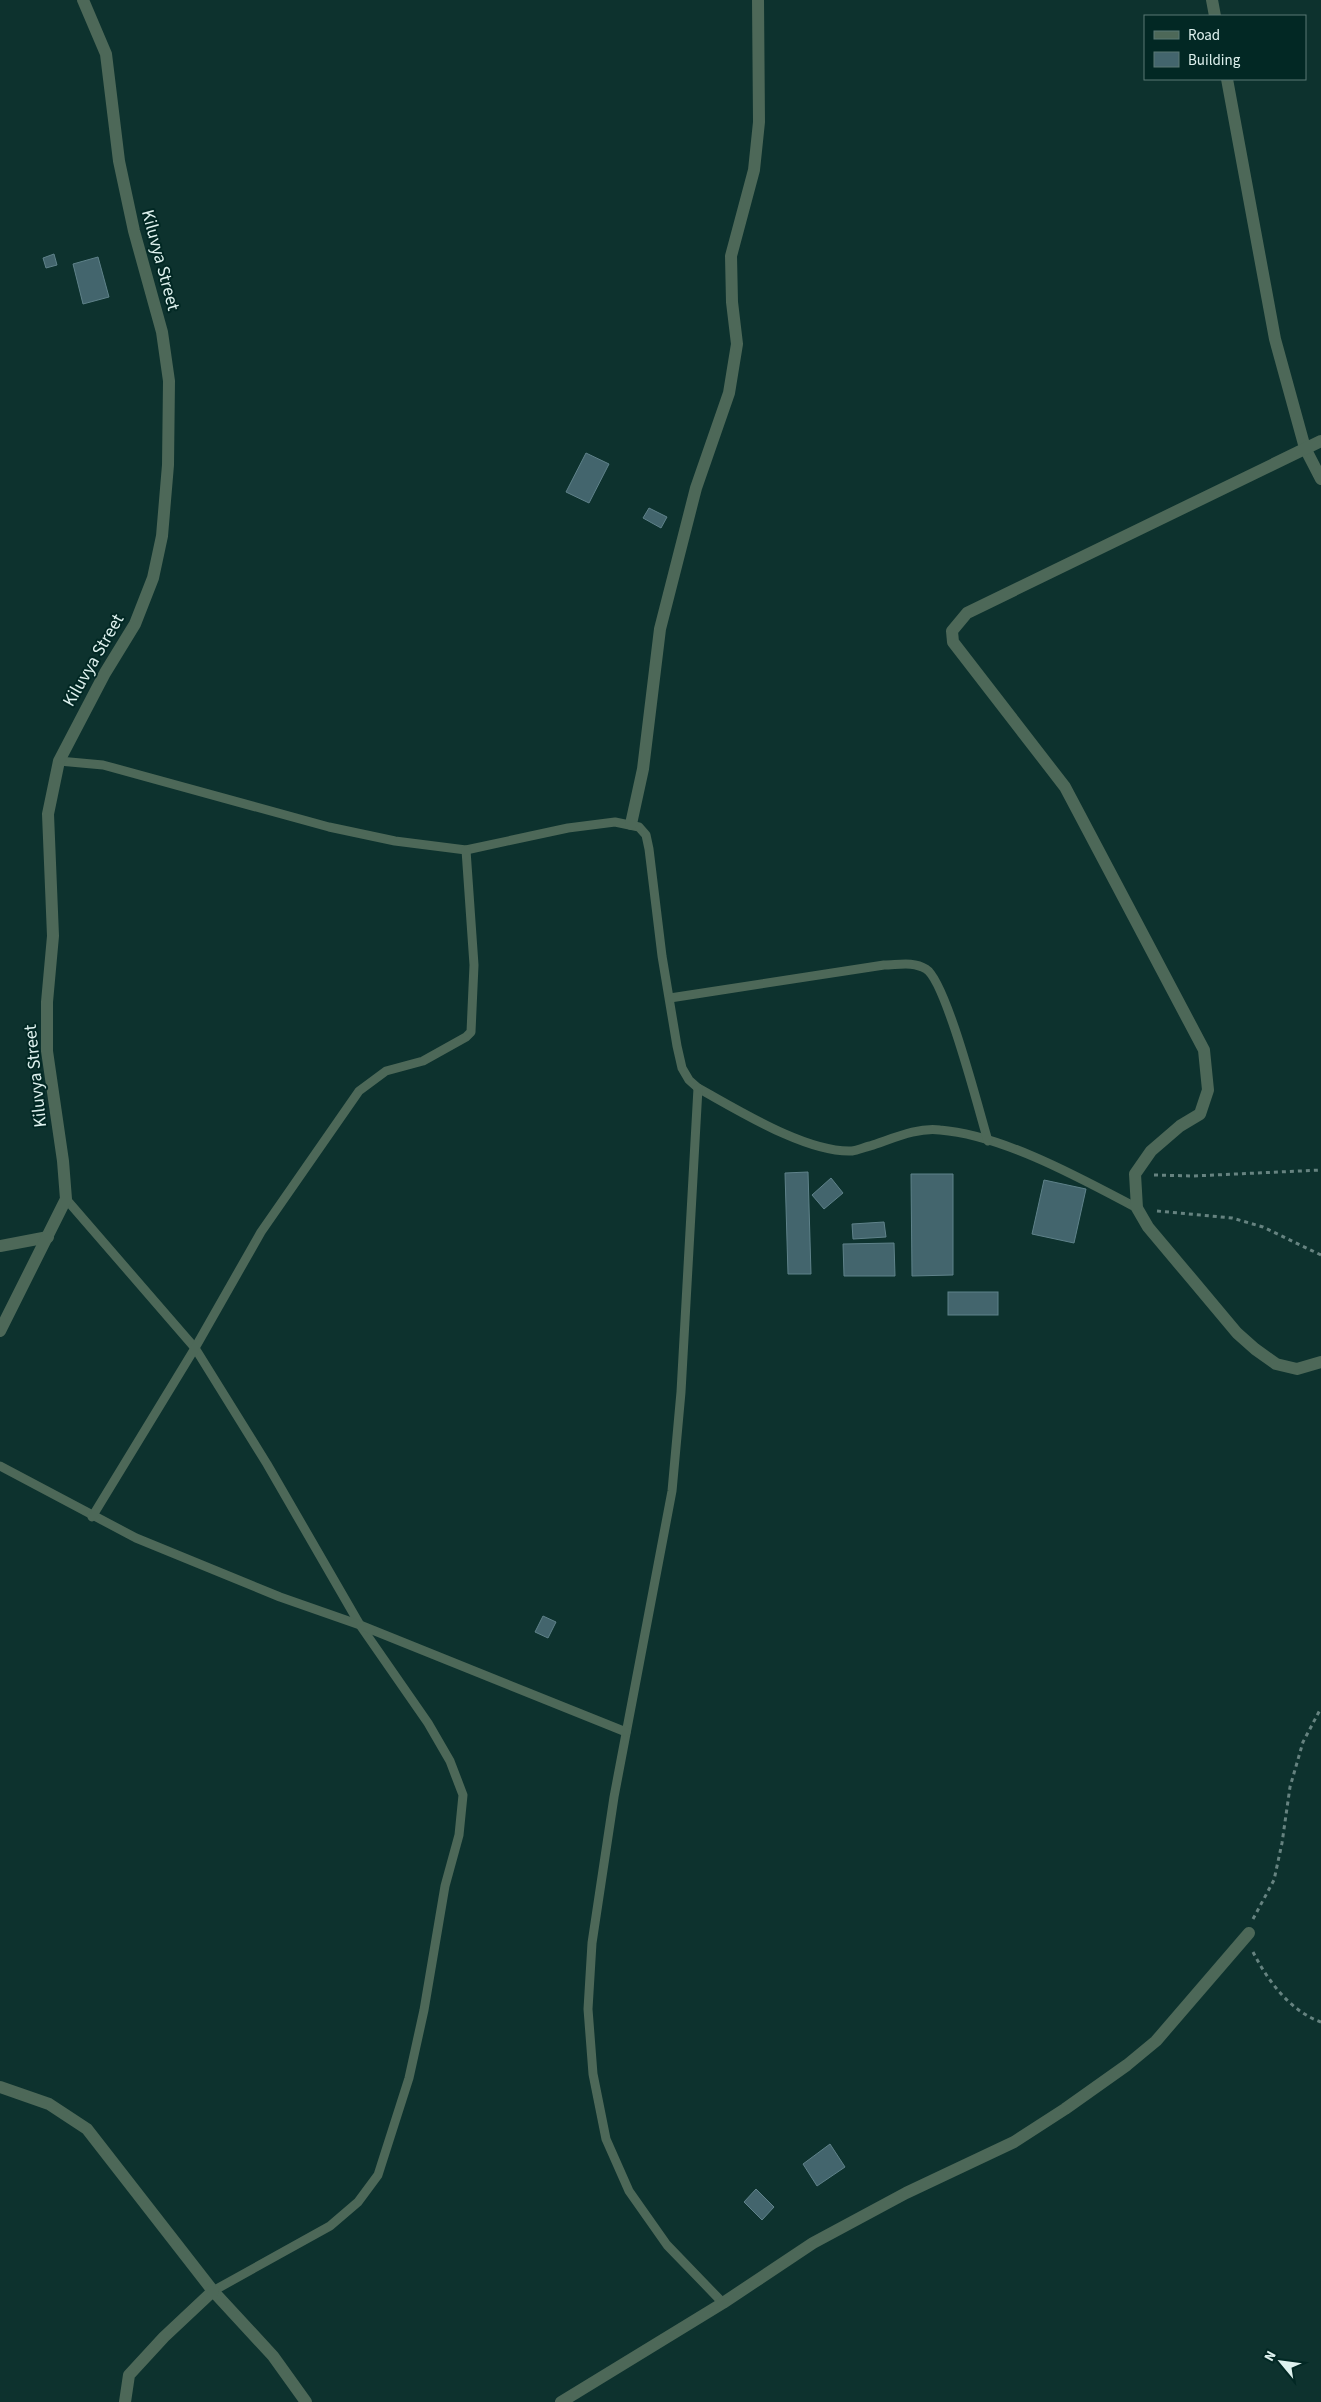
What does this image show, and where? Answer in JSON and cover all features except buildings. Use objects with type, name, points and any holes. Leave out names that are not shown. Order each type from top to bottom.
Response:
[{"type":"street","name":"Kiluvya Street","points":[[0,1330],[66,1199],[63,1161],[47,1051],[47,1002],[53,936],[48,814],[59,762],[100,681],[135,624],[154,578],[162,536],[168,465],[169,381],[162,332],[134,231],[123,179],[106,54],[83,0]]},
{"type":"street","points":[[631,824],[643,769],[660,629],[696,488],[729,393],[737,344],[732,302],[731,256],[754,170],[759,122],[758,0]]},
{"type":"street","points":[[1212,0],[1215,15]]},
{"type":"street","points":[[1227,80],[1275,339],[1305,448],[1321,479]]},
{"type":"street","points":[[1321,441],[967,613],[952,631],[953,642],[1065,787],[1204,1050],[1208,1090],[1200,1114],[1180,1126],[1151,1151],[1135,1174],[1137,1208],[1148,1226],[1179,1264],[1237,1333],[1255,1349],[1276,1364],[1297,1369],[1321,1362]]},
{"type":"street","points":[[0,1246],[48,1237]]},
{"type":"street","points":[[561,2402],[723,2304],[813,2244],[906,2193],[1014,2142],[1065,2110],[1127,2065],[1156,2041],[1249,1933]]},
{"type":"street","points":[[0,2087],[49,2104],[87,2129],[213,2291],[273,2356],[306,2402]]},
{"type":"street","points":[[126,2402],[129,2375],[164,2337],[213,2291]]},
{"type":"lane","points":[[59,762],[103,765],[329,827],[395,841],[466,850],[568,828],[615,822],[639,827],[646,834],[649,849],[682,1068],[689,1080],[698,1088],[777,1130],[830,1148],[853,1151],[917,1131],[938,1129],[961,1132],[988,1140],[1054,1166],[1137,1208]]},
{"type":"lane","points":[[92,1516],[195,1348],[261,1232],[360,1091],[386,1072],[423,1061],[466,1037],[471,1032],[474,965],[466,850]]},
{"type":"lane","points":[[670,998],[884,966],[911,964],[926,969],[937,981],[948,1011],[988,1140]]},
{"type":"lane","points":[[698,1088],[681,1392],[672,1492],[626,1732],[592,1943],[588,2009],[593,2074],[606,2139],[629,2191],[667,2245],[723,2304]]},
{"type":"lane","points":[[66,1199],[195,1348],[267,1464],[360,1625],[428,1723],[450,1761],[463,1795],[458,1834],[445,1886],[424,2010],[409,2078],[378,2175],[358,2202],[330,2226],[213,2291]]},
{"type":"lane","points":[[0,1466],[136,1538],[280,1596],[360,1625],[626,1732]]},
{"type":"path","points":[[1135,1174],[1193,1176],[1321,1170]]},
{"type":"path","points":[[1137,1208],[1232,1218],[1263,1227],[1321,1255]]},
{"type":"path","points":[[1321,1708],[1303,1742],[1290,1786],[1282,1843],[1274,1880],[1260,1902],[1249,1933],[1250,1946],[1280,1991],[1296,2010],[1321,2022]]}]
